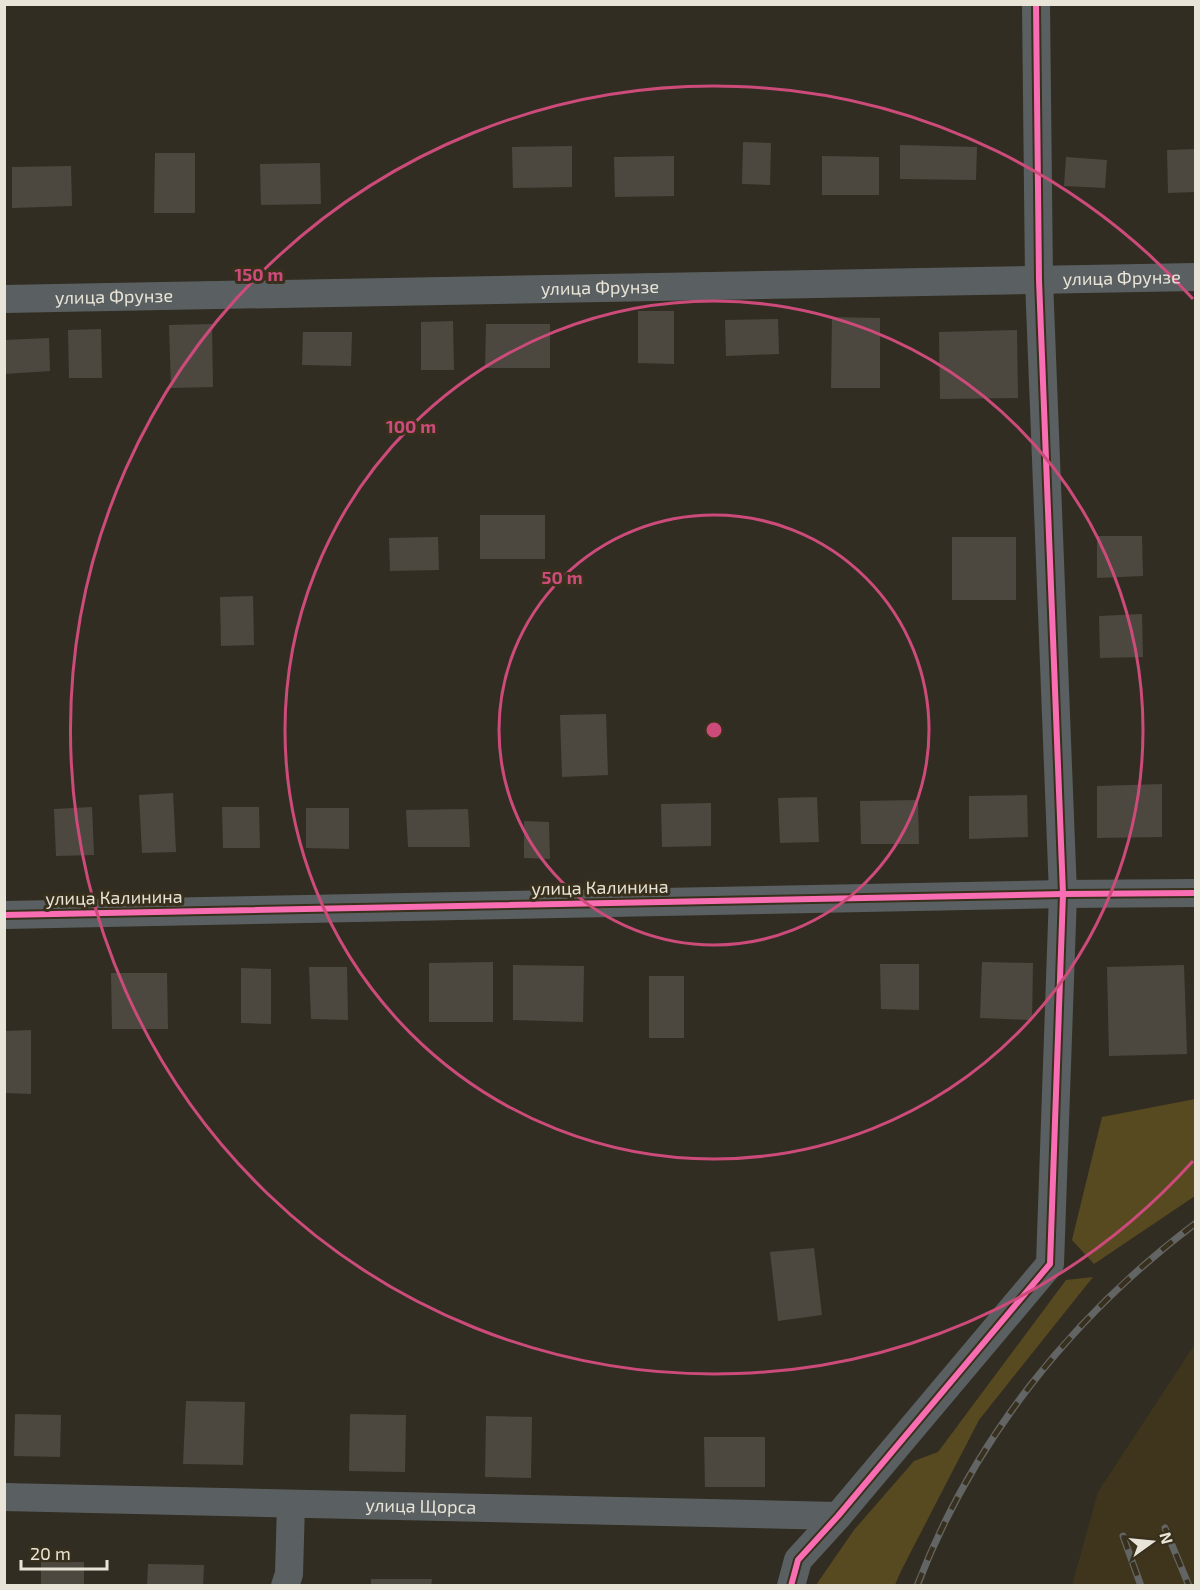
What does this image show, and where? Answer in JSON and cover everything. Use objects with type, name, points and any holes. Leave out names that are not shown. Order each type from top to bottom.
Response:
[{"type":"street","points":[[791,1586],[798,1560],[1050,1264],[1063,894],[1039,280],[1036,4]]},
{"type":"street","name":"улица Фрунзе","points":[[4,299],[1196,277]]},
{"type":"street","name":"улица Калинина","points":[[4,915],[1196,893]]},
{"type":"street","name":"улица Щорса","points":[[4,1497],[837,1516]]},
{"type":"street","points":[[285,1586],[289,1574],[291,1503]]},
{"type":"shaded area","points":[[1195,1099],[1195,1196],[1094,1264],[1072,1240],[1102,1117]]},
{"type":"shaded area","points":[[1093,1277],[979,1420],[895,1585],[816,1585],[854,1530],[914,1461],[938,1452],[1066,1280]]},
{"type":"shaded area","points":[[1195,1344],[1195,1585],[1072,1585],[1098,1492]]},
{"type":"building","points":[[743,142],[771,143],[770,185],[742,184]]},
{"type":"building","points":[[900,145],[977,147],[976,180],[900,179]]},
{"type":"building","points":[[572,146],[572,187],[513,188],[512,147]]},
{"type":"building","points":[[1196,149],[1196,192],[1168,193],[1167,150]]},
{"type":"building","points":[[155,153],[195,153],[195,213],[154,213]]},
{"type":"building","points":[[674,156],[674,196],[615,197],[614,157]]},
{"type":"building","points":[[822,156],[879,157],[879,195],[822,195]]},
{"type":"building","points":[[1066,157],[1107,160],[1105,188],[1064,186]]},
{"type":"building","points":[[320,163],[321,204],[261,205],[260,164]]},
{"type":"building","points":[[71,166],[72,206],[12,208],[12,167]]},
{"type":"building","points":[[638,311],[674,311],[674,364],[638,363]]},
{"type":"building","points":[[832,317],[880,318],[880,388],[831,388]]},
{"type":"building","points":[[778,319],[779,354],[726,356],[725,320]]},
{"type":"building","points":[[453,321],[454,370],[421,370],[421,322]]},
{"type":"building","points":[[212,324],[213,387],[171,388],[169,325]]},
{"type":"building","points":[[486,324],[550,324],[550,368],[485,368]]},
{"type":"building","points":[[101,329],[102,378],[69,378],[68,330]]},
{"type":"building","points":[[1017,330],[1018,398],[940,399],[939,332]]},
{"type":"building","points":[[303,332],[352,332],[351,366],[302,365]]},
{"type":"building","points":[[49,338],[50,371],[4,374],[4,340]]},
{"type":"building","points":[[480,515],[545,515],[545,559],[480,559]]},
{"type":"building","points":[[1097,536],[1142,536],[1143,576],[1097,578]]},
{"type":"building","points":[[438,537],[439,570],[390,571],[389,538]]},
{"type":"building","points":[[952,537],[1016,537],[1016,600],[952,600]]},
{"type":"building","points":[[253,596],[254,645],[221,646],[220,597]]},
{"type":"building","points":[[1142,614],[1143,657],[1100,658],[1099,616]]},
{"type":"building","points":[[606,714],[608,775],[562,777],[560,715]]},
{"type":"building","points":[[1162,784],[1162,837],[1097,838],[1097,786]]},
{"type":"building","points":[[173,793],[176,852],[142,853],[139,795]]},
{"type":"building","points":[[1027,795],[1028,837],[969,839],[969,796]]},
{"type":"building","points":[[817,797],[819,842],[780,843],[778,798]]},
{"type":"building","points":[[918,800],[919,844],[861,844],[860,801]]},
{"type":"building","points":[[711,803],[711,846],[662,847],[661,804]]},
{"type":"building","points":[[92,807],[94,855],[56,856],[54,809]]},
{"type":"building","points":[[222,807],[259,807],[260,848],[223,848]]},
{"type":"building","points":[[306,808],[349,808],[349,849],[306,848]]},
{"type":"building","points":[[468,809],[470,847],[408,847],[406,810]]},
{"type":"building","points":[[524,821],[549,822],[550,859],[524,858]]},
{"type":"building","points":[[493,962],[493,1022],[429,1022],[429,963]]},
{"type":"building","points":[[982,962],[1033,963],[1032,1020],[980,1018]]},
{"type":"building","points":[[880,964],[919,964],[919,1010],[881,1009]]},
{"type":"building","points":[[513,965],[584,966],[583,1022],[513,1020]]},
{"type":"building","points":[[1184,965],[1187,1054],[1109,1056],[1107,967]]},
{"type":"building","points":[[309,967],[347,967],[348,1020],[311,1019]]},
{"type":"building","points":[[241,968],[271,969],[271,1024],[241,1023]]},
{"type":"building","points":[[111,973],[167,973],[168,1029],[112,1029]]},
{"type":"building","points":[[649,976],[684,976],[684,1038],[649,1038]]},
{"type":"building","points":[[31,1030],[31,1094],[4,1093],[4,1031]]},
{"type":"building","points":[[814,1248],[822,1315],[778,1321],[770,1252]]},
{"type":"building","points":[[186,1401],[245,1402],[243,1465],[183,1464]]},
{"type":"building","points":[[15,1414],[61,1415],[60,1457],[14,1456]]},
{"type":"building","points":[[350,1414],[406,1415],[405,1472],[349,1471]]},
{"type":"building","points":[[486,1416],[532,1417],[531,1478],[485,1477]]},
{"type":"building","points":[[704,1437],[765,1437],[765,1487],[705,1487]]},
{"type":"building","points":[[41,1562],[84,1562],[84,1586],[41,1586]]},
{"type":"building","points":[[148,1564],[204,1565],[203,1586],[147,1586]]},
{"type":"building","points":[[371,1579],[432,1579],[431,1586],[371,1586]]},
{"type":"railway","points":[[917,1586],[940,1532],[967,1481],[997,1432],[1031,1385],[1108,1299],[1150,1260],[1196,1223]]},
{"type":"railway","points":[[1165,1528],[1189,1586]]},
{"type":"railway","points":[[1123,1536],[1141,1586]]},
{"type":"cycle path","points":[[791,1586],[798,1560],[838,1516],[1050,1264],[1063,894],[1039,280],[1036,4]]},
{"type":"cycle path","points":[[4,915],[1196,893]]}]
